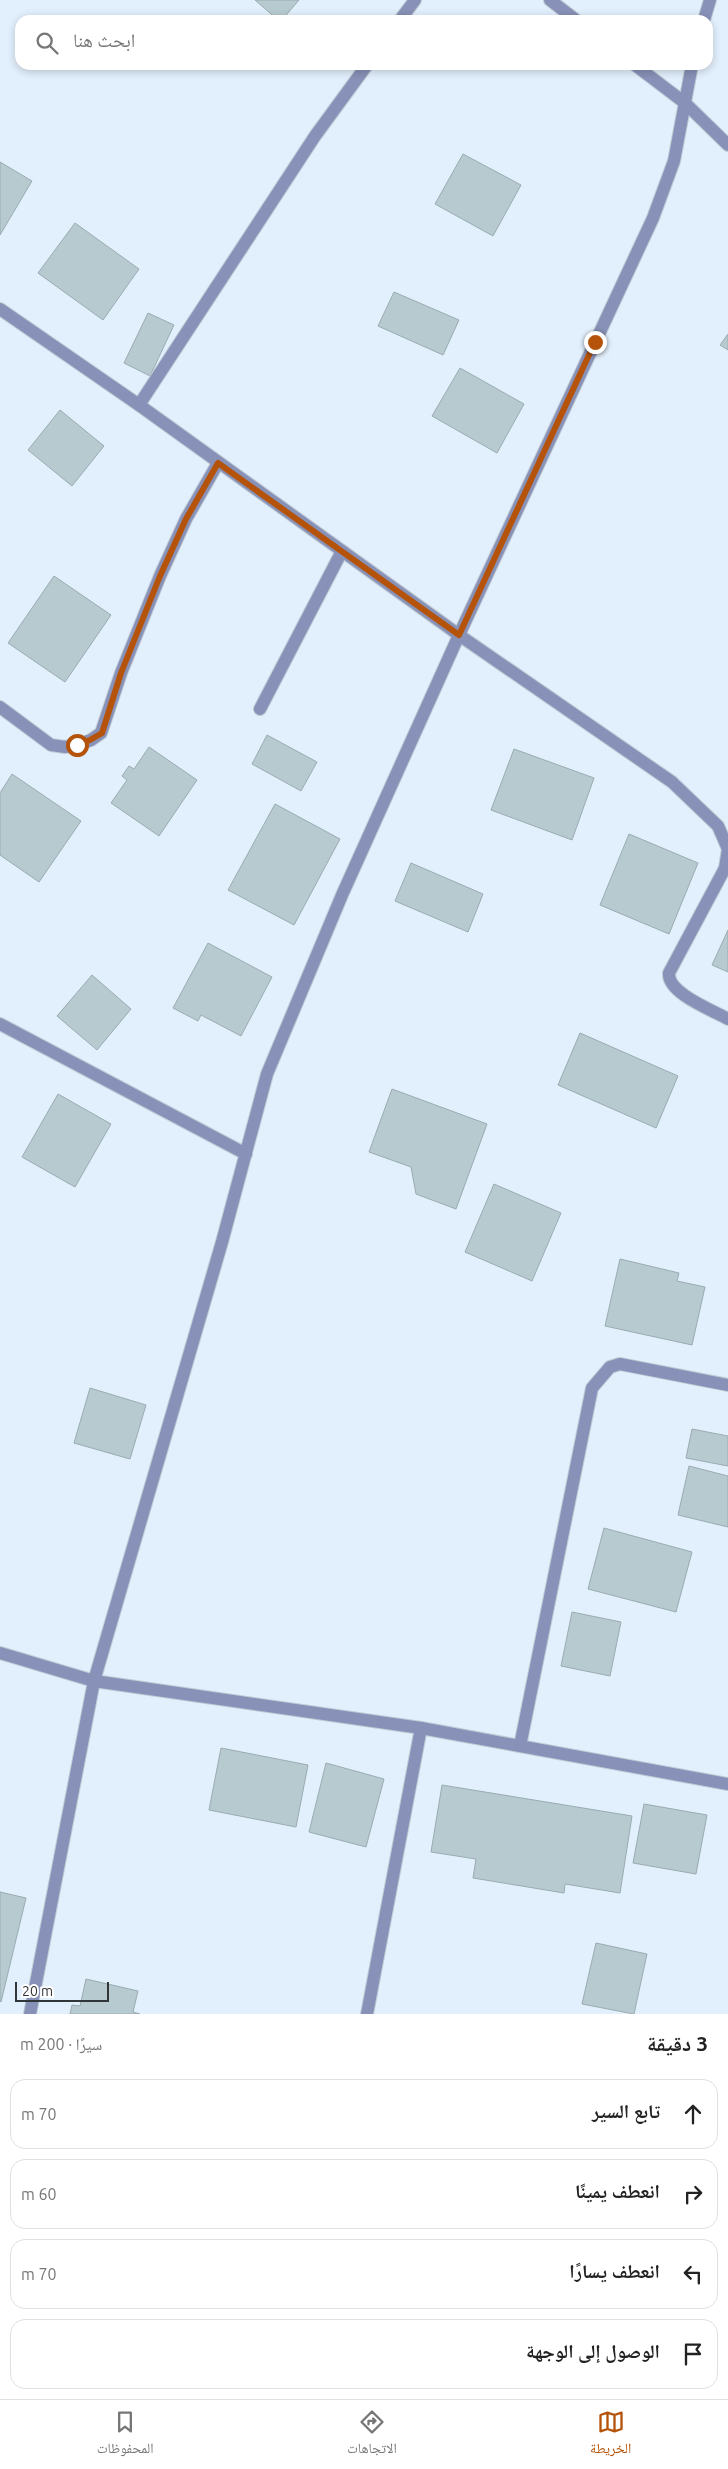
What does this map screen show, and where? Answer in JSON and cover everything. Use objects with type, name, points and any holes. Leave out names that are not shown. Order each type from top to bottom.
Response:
[{"type":"street","points":[[404,15],[415,0]]},
{"type":"street","points":[[550,0],[570,15]]},
{"type":"street","points":[[706,15],[710,0]]},
{"type":"street","points":[[139,405],[315,136],[364,70]]},
{"type":"street","points":[[642,70],[685,103],[728,144]]},
{"type":"street","points":[[30,2014],[94,1681],[271,1066],[342,895],[459,635],[654,218],[674,161],[691,70]]},
{"type":"street","points":[[0,309],[139,405],[459,635],[672,782],[718,826],[728,849],[725,868],[669,973],[669,979],[675,989],[728,1018]]},
{"type":"street","points":[[0,707],[52,745],[65,747],[77,745],[102,733],[121,673],[160,576],[186,519],[218,463]]},
{"type":"street","points":[[260,709],[342,551]]},
{"type":"street","points":[[0,1024],[246,1154]]},
{"type":"street","points":[[520,1746],[592,1388],[610,1367],[620,1364],[728,1385]]},
{"type":"street","points":[[0,1653],[94,1681],[421,1728],[728,1784]]},
{"type":"street","points":[[367,2014],[421,1728]]},
{"type":"building","points":[[255,0],[299,0],[286,15],[272,15]]},
{"type":"building","points":[[463,154],[521,185],[493,236],[435,204]]},
{"type":"building","points":[[0,162],[32,181],[0,235]]},
{"type":"building","points":[[75,223],[139,269],[103,320],[38,273]]},
{"type":"building","points":[[394,292],[459,320],[443,355],[378,326]]},
{"type":"building","points":[[148,313],[174,325],[150,376],[124,363]]},
{"type":"building","points":[[728,334],[728,350],[720,345]]},
{"type":"building","points":[[460,368],[524,404],[497,453],[432,416]]},
{"type":"building","points":[[60,410],[104,446],[72,486],[28,450]]},
{"type":"building","points":[[54,576],[111,615],[65,682],[8,643]]},
{"type":"building","points":[[267,735],[317,762],[301,791],[252,764]]},
{"type":"building","points":[[149,747],[197,780],[159,836],[111,803],[127,780],[122,776],[129,766],[134,769]]},
{"type":"building","points":[[514,749],[594,778],[572,840],[491,810]]},
{"type":"building","points":[[12,774],[81,821],[39,882],[0,855],[0,793]]},
{"type":"building","points":[[275,804],[340,839],[294,925],[228,890]]},
{"type":"building","points":[[629,834],[698,863],[669,934],[600,905]]},
{"type":"building","points":[[411,863],[483,894],[468,932],[395,901]]},
{"type":"building","points":[[728,930],[728,972],[712,965]]},
{"type":"building","points":[[208,943],[272,977],[241,1036],[201,1015],[198,1021],[173,1008]]},
{"type":"building","points":[[92,975],[131,1009],[97,1050],[57,1016]]},
{"type":"building","points":[[580,1033],[678,1076],[656,1128],[558,1085]]},
{"type":"building","points":[[392,1089],[487,1124],[456,1209],[416,1194],[411,1167],[369,1152]]},
{"type":"building","points":[[58,1094],[111,1124],[75,1187],[22,1157]]},
{"type":"building","points":[[494,1184],[561,1213],[532,1281],[465,1252]]},
{"type":"building","points":[[620,1259],[679,1273],[677,1281],[705,1287],[692,1345],[605,1326]]},
{"type":"building","points":[[90,1388],[146,1405],[130,1459],[74,1443]]},
{"type":"building","points":[[692,1429],[728,1436],[728,1466],[686,1458]]},
{"type":"building","points":[[689,1466],[728,1476],[728,1527],[678,1515]]},
{"type":"building","points":[[604,1528],[692,1552],[676,1612],[588,1589]]},
{"type":"building","points":[[572,1612],[621,1622],[610,1676],[561,1666]]},
{"type":"building","points":[[221,1748],[308,1765],[296,1827],[209,1810]]},
{"type":"building","points":[[326,1763],[384,1779],[366,1847],[309,1832]]},
{"type":"building","points":[[442,1785],[632,1816],[620,1893],[565,1884],[564,1893],[473,1878],[476,1859],[431,1852]]},
{"type":"building","points":[[644,1804],[707,1815],[696,1874],[633,1863]]},
{"type":"building","points":[[0,1892],[26,1898],[1,2002],[0,2001]]},
{"type":"building","points":[[596,1943],[647,1954],[634,2014],[582,2004]]},
{"type":"building","points":[[86,1979],[138,1991],[133,2012],[140,2014],[70,2014],[72,2005],[80,2006]]},
{"type":"route","points":[[77,745],[102,733],[121,673],[160,576],[186,519],[218,463],[459,635],[595,342]]}]
